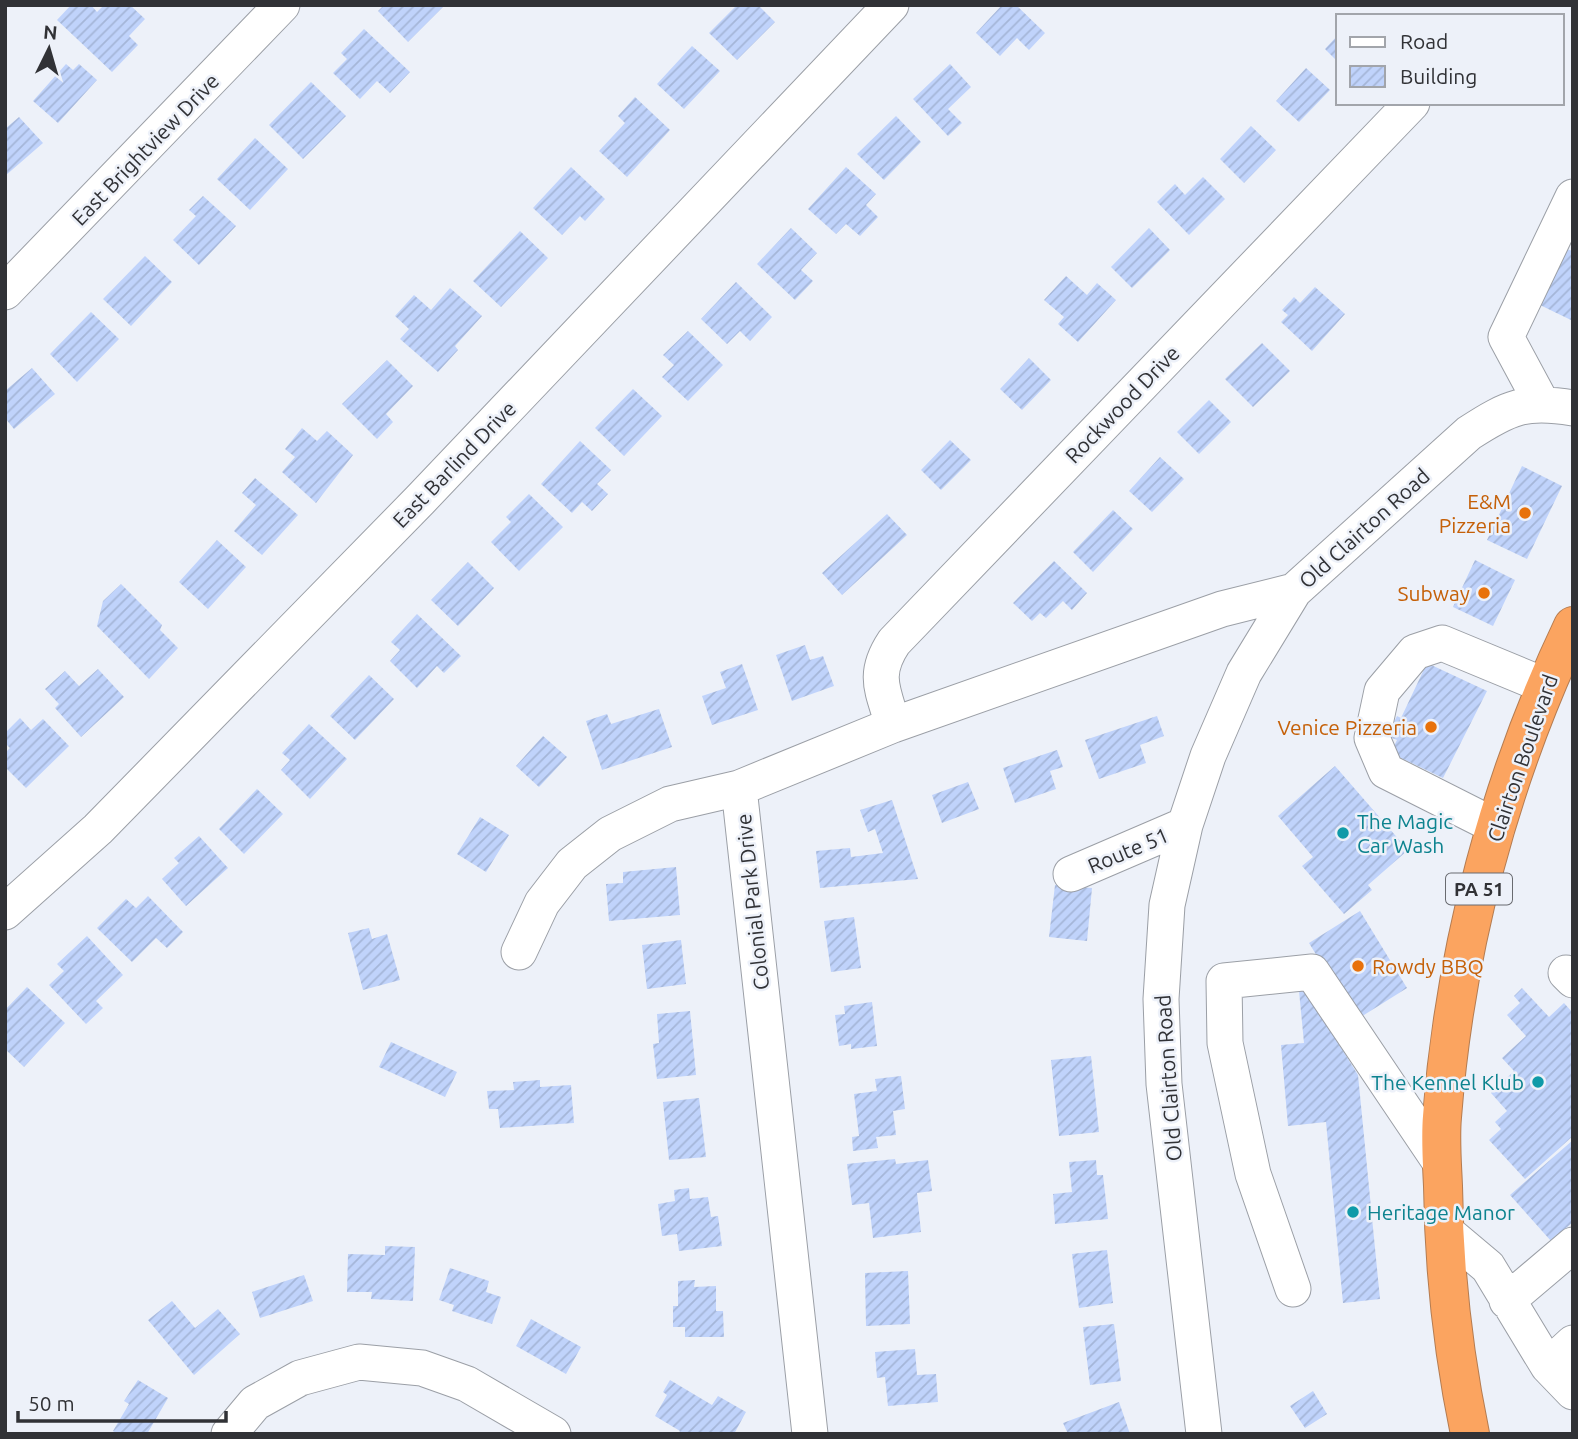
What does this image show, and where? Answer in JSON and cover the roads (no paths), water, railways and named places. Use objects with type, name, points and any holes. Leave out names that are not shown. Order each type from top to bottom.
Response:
[{"type":"highway","name":"Clairton Boulevard","points":[[1470,1434],[1456,1366],[1444,1230],[1442,1165],[1441,1119],[1458,984],[1482,873],[1546,686],[1573,626]]},
{"type":"street","name":"East Brightview Drive","points":[[5,292],[282,5]]},
{"type":"street","name":"East Barlind Drive","points":[[5,912],[98,829],[381,540],[891,5]]},
{"type":"street","name":"Rockwood Drive","points":[[893,725],[881,681],[882,661],[894,642],[1410,105]]},
{"type":"street","points":[[1557,405],[1506,337],[1573,197]]},
{"type":"street","name":"Old Clairton Road","points":[[1204,1434],[1164,1084],[1161,999],[1167,905],[1185,825],[1208,756],[1244,673],[1294,591],[1469,433],[1502,412],[1557,405]]},
{"type":"street","name":"Colonial Park Drive","points":[[810,1434],[739,788],[893,725],[1223,609],[1294,591]]},
{"type":"street","points":[[1497,827],[1386,771],[1371,738],[1382,691],[1415,652],[1442,643],[1546,686]]},
{"type":"street","points":[[519,953],[542,903],[565,874],[610,834],[670,804],[739,788]]},
{"type":"street","name":"Route 51","points":[[1071,874],[1185,825]]},
{"type":"street","points":[[1293,1289],[1253,1174],[1225,1043],[1224,981],[1312,972],[1442,1165]]},
{"type":"street","points":[[1444,1230],[1488,1267],[1507,1301],[1560,1355],[1573,1392]]},
{"type":"street","points":[[1507,1301],[1573,1245]]},
{"type":"street","points":[[229,1434],[255,1404],[300,1378],[359,1362],[422,1368],[467,1384],[553,1434]]},
{"type":"place","name":"E&M Pizzeria","points":[[1525,513]]},
{"type":"place","name":"Subway","points":[[1484,593]]},
{"type":"place","name":"Venice Pizzeria","points":[[1431,727]]},
{"type":"place","name":"The Magic Car Wash","points":[[1343,833]]},
{"type":"place","name":"Rowdy BBQ","points":[[1358,966]]},
{"type":"place","name":"The Kennel Klub","points":[[1538,1082]]},
{"type":"place","name":"Heritage Manor","points":[[1353,1212]]}]
